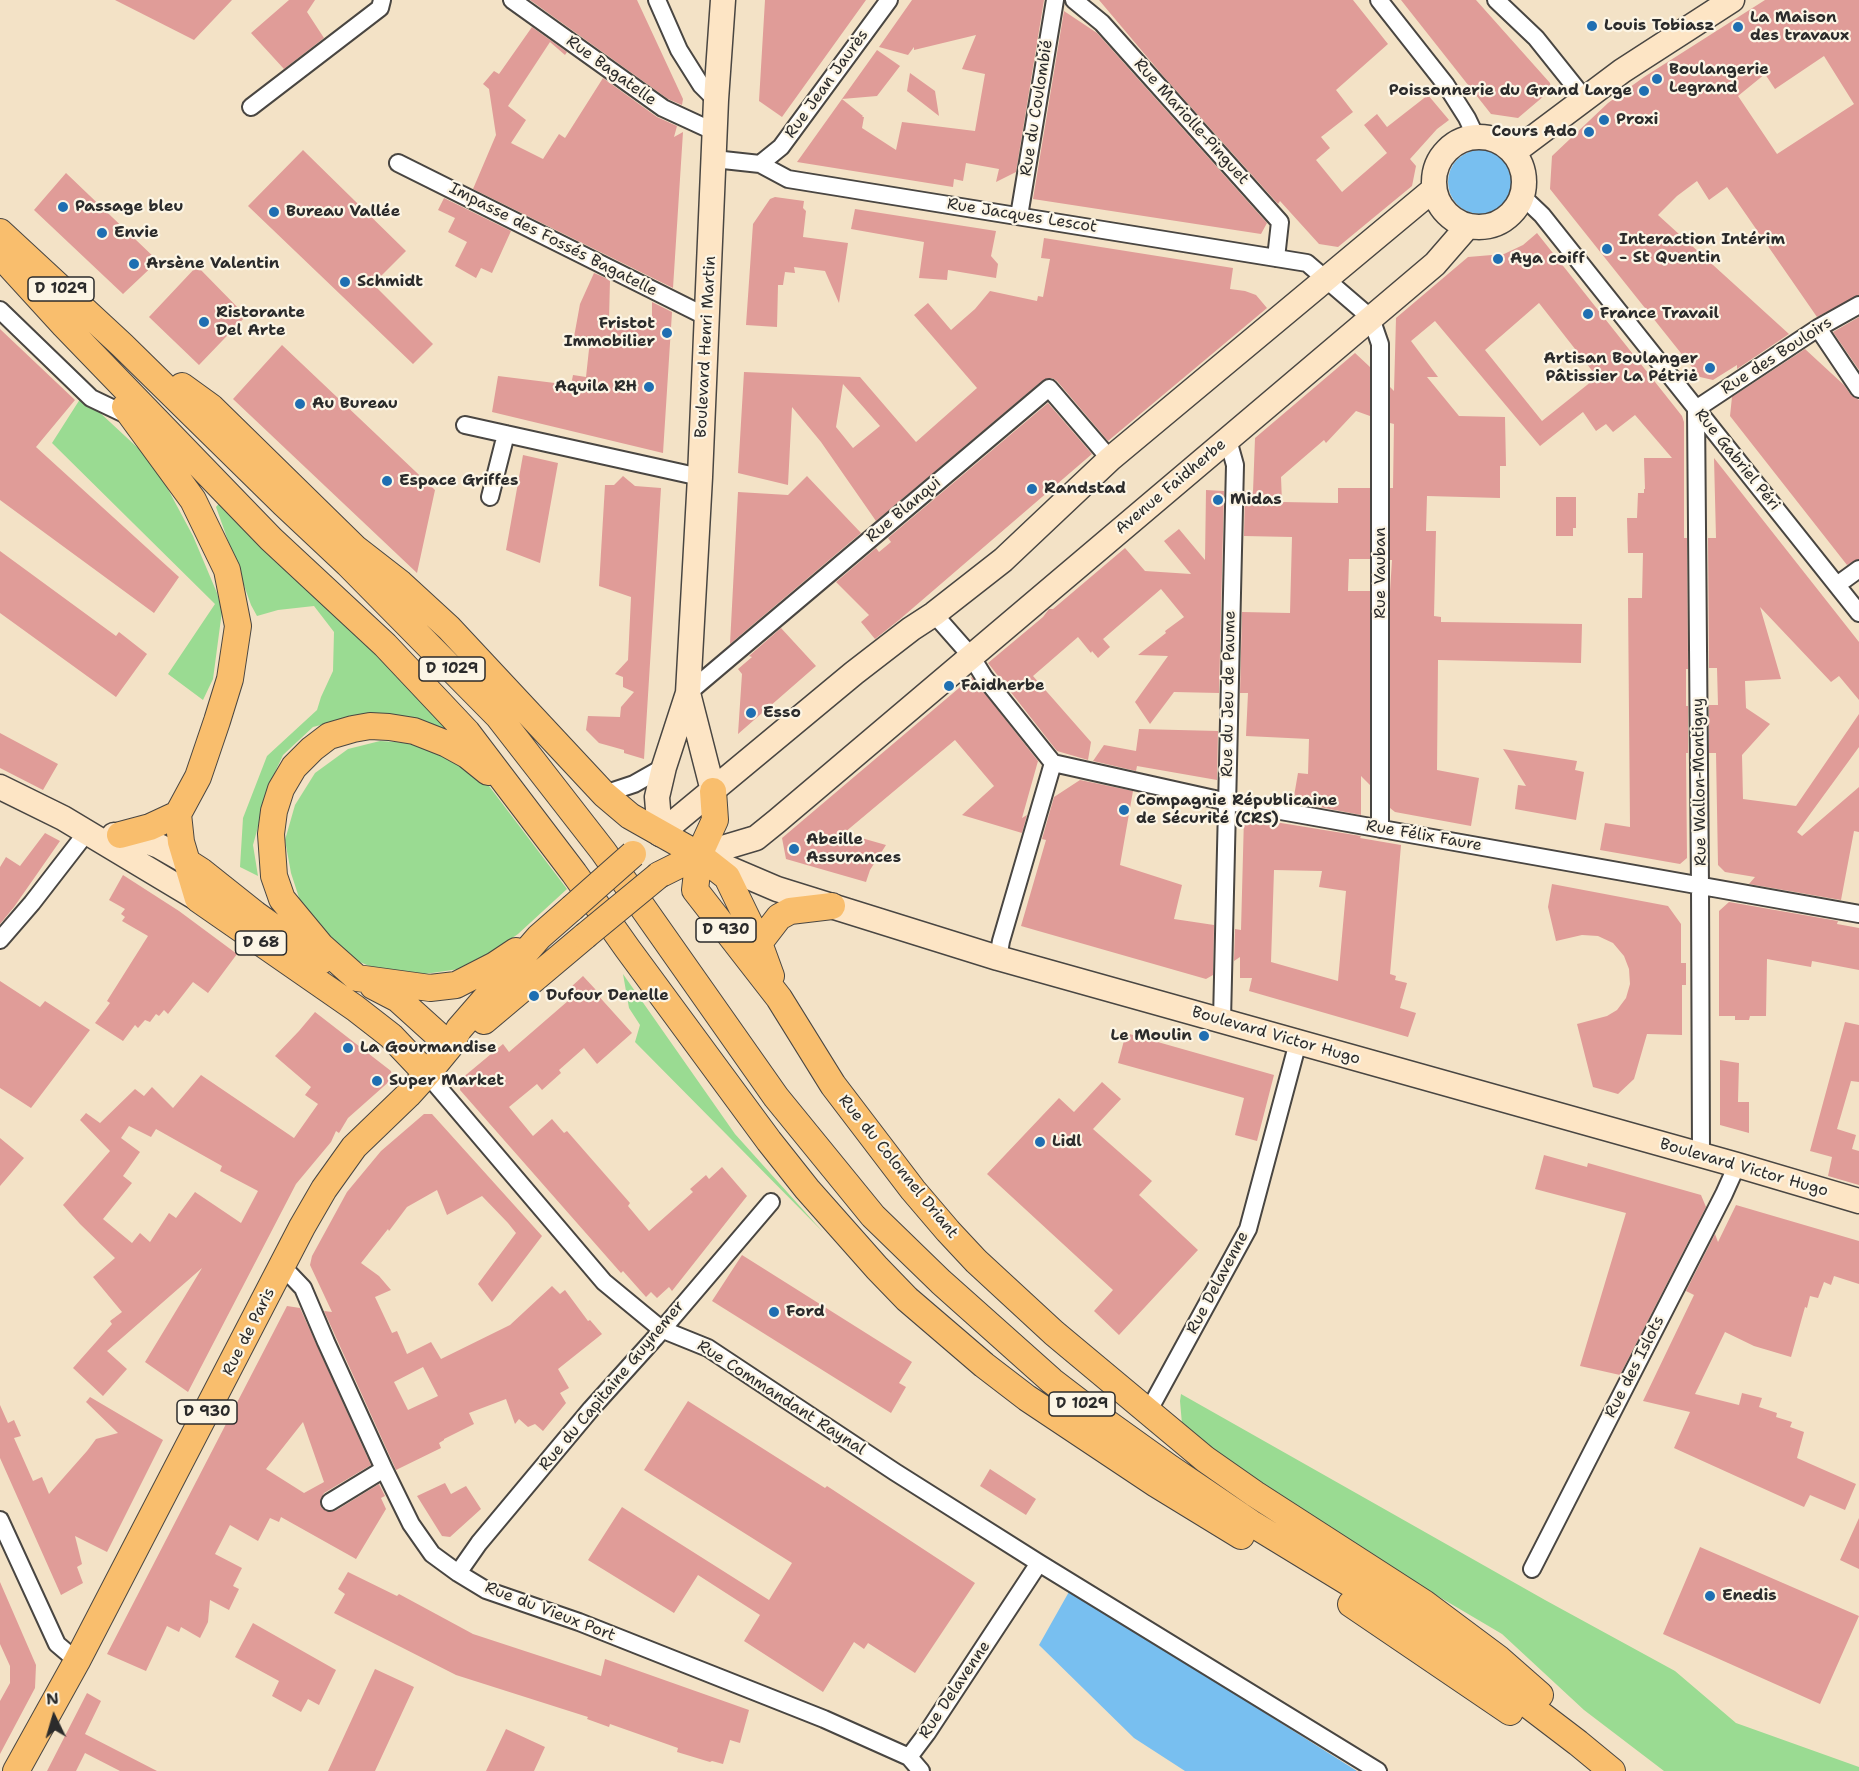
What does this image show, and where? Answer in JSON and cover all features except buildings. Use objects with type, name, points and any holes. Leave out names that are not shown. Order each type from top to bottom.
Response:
[{"type":"main road","name":"D 1029","points":[[0,232],[122,345],[389,603],[498,716],[603,851],[776,1097],[873,1216],[925,1267],[1052,1381],[1099,1417],[1251,1523],[1369,1595],[1480,1669],[1615,1771]]},
{"type":"main road","name":"D 1029","points":[[0,255],[64,325],[271,539],[385,645],[467,732],[512,789],[769,1141],[807,1189],[907,1299],[984,1365],[1027,1398],[1156,1484],[1335,1594],[1453,1672],[1527,1724],[1587,1771]]},
{"type":"main road","points":[[64,325],[193,501],[227,570],[238,626],[230,679],[198,777],[178,814],[181,842],[198,899]]},
{"type":"main road","points":[[122,345],[211,407],[356,548],[400,583],[449,628],[604,794],[630,816],[699,855],[727,877],[759,943],[779,917],[790,911],[832,906]]},
{"type":"main road","points":[[512,789],[467,755],[414,731],[389,727],[353,729],[329,736],[294,767],[281,789],[274,810],[271,834],[274,876],[282,899],[321,946],[357,978],[430,988],[456,985],[495,965],[539,937]]},
{"type":"main road","points":[[699,855],[715,820],[713,791]]},
{"type":"main road","points":[[120,835],[150,827],[178,814]]},
{"type":"main road","name":"Rue de Paris","points":[[16,1771],[77,1660],[324,1189],[354,1147],[427,1074],[450,1046],[459,1029],[539,937],[633,854],[660,834]]},
{"type":"main road","name":"Rue de Paris","points":[[450,1046],[471,1033],[492,1012],[659,875],[699,855]]},
{"type":"main road","name":"D 930","points":[[699,855],[695,890],[779,998]]},
{"type":"main road","name":"D 68","points":[[187,862],[255,914],[324,962],[398,999],[450,1046]]},
{"type":"main road","name":"D 68","points":[[198,899],[355,1008],[391,1036],[427,1074]]},
{"type":"main road","name":"D 930","points":[[759,943],[779,998]]},
{"type":"main road","name":"Rue du Colonnel Driant","points":[[779,998],[833,1085],[913,1190],[975,1261],[1012,1296],[1204,1459],[1254,1494],[1424,1602],[1466,1632],[1532,1687],[1615,1771]]},
{"type":"street","points":[[251,107],[380,8],[382,0]]},
{"type":"street","name":"Rue Bagatelle","points":[[512,0],[663,108],[715,132]]},
{"type":"street","points":[[657,0],[679,50],[701,85],[716,100]]},
{"type":"street","name":"Boulevard Henri Martin","points":[[660,834],[657,797],[664,766],[688,693],[716,100],[723,0]]},
{"type":"street","name":"Rue Jean Jaurès","points":[[760,164],[781,147],[889,0]]},
{"type":"street","name":"Rue du Coulombié","points":[[1019,216],[1055,0]]},
{"type":"street","name":"Rue Mariolle-Pinguet","points":[[1074,0],[1102,23],[1280,222],[1276,258]]},
{"type":"street","points":[[1379,0],[1446,85],[1476,137]]},
{"type":"street","points":[[1496,0],[1536,38],[1584,98]]},
{"type":"street","points":[[1514,152],[1584,98],[1665,42],[1732,0]]},
{"type":"street","points":[[1476,137],[1490,138],[1503,143],[1514,152],[1522,166],[1525,181],[1523,197],[1507,218],[1495,225],[1482,228],[1468,226],[1445,213],[1434,189],[1434,174],[1439,160],[1449,148],[1461,140],[1476,137]]},
{"type":"street","name":"Rue Jacques Lescot","points":[[714,159],[760,164],[788,178],[1307,263],[1327,279]]},
{"type":"street","name":"Impasse des Fossés Bagatelle","points":[[398,163],[707,317]]},
{"type":"street","points":[[660,834],[854,673],[1003,560],[1110,459],[1434,189]]},
{"type":"street","name":"Rue Gabriel Péri","points":[[1523,197],[1542,215],[1859,613]]},
{"type":"street","name":"Avenue Faidherbe","points":[[699,855],[756,838],[777,821],[1435,264],[1468,226]]},
{"type":"street","points":[[1327,279],[1371,318]]},
{"type":"street","name":"Rue des Bouloirs","points":[[1696,409],[1818,328],[1859,305]]},
{"type":"street","points":[[0,310],[91,398],[134,419]]},
{"type":"street","name":"Rue Vauban","points":[[1371,318],[1380,344],[1380,828]]},
{"type":"street","points":[[1818,328],[1859,389]]},
{"type":"street","name":"Rue Blanqui","points":[[688,693],[1049,388],[1110,459]]},
{"type":"street","name":"Rue Wallon-Montigny","points":[[1696,409],[1701,1155]]},
{"type":"street","points":[[465,425],[700,477]]},
{"type":"street","points":[[490,497],[506,434]]},
{"type":"street","name":"Rue du Jeu de Paume","points":[[1222,1020],[1234,465],[1228,440]]},
{"type":"street","points":[[1837,585],[1859,569]]},
{"type":"street","points":[[934,614],[971,656],[984,677],[1053,763],[1001,940],[998,958]]},
{"type":"street","name":"Boulevard Henri Martin","points":[[688,693],[713,791]]},
{"type":"street","name":"Rue Félix Faure","points":[[1053,763],[1226,801],[1859,914]]},
{"type":"street","points":[[604,794],[634,784],[664,766]]},
{"type":"street","name":"D 68","points":[[0,787],[63,818],[198,899]]},
{"type":"street","points":[[0,940],[87,832]]},
{"type":"street","name":"D 68","points":[[87,832],[120,835],[159,846],[187,862]]},
{"type":"street","name":"Boulevard Victor Hugo","points":[[699,855],[777,889],[998,958],[1859,1201]]},
{"type":"street","name":"Rue Delavenne","points":[[1148,1412],[1248,1229],[1298,1042]]},
{"type":"street","name":"Rue Commandant Raynal","points":[[427,1074],[604,1282],[661,1329],[708,1348],[895,1472],[1039,1563],[1378,1771]]},
{"type":"street","name":"Rue des Islots","points":[[1532,1569],[1737,1165]]},
{"type":"street","name":"Rue du Capitaine Guynemer","points":[[458,1573],[479,1543],[591,1409],[771,1202]]},
{"type":"street","name":"Rue du Vieux Port","points":[[282,1266],[303,1288],[384,1469],[417,1532],[432,1554],[486,1590],[579,1622],[824,1719],[909,1757]]},
{"type":"street","points":[[330,1502],[384,1469]]},
{"type":"street","points":[[0,1520],[57,1644],[77,1660]]},
{"type":"street","name":"Rue Delavenne","points":[[909,1757],[1039,1563]]},
{"type":"street","points":[[909,1757],[921,1771]]},
{"type":"green space","points":[[82,396],[154,463],[193,536],[217,593],[222,611],[213,679],[203,700],[168,674],[215,604],[52,443]]},
{"type":"green space","points":[[221,501],[369,646],[441,720],[447,732],[421,721],[363,714],[313,727],[283,755],[270,783],[253,845],[258,876],[240,867],[243,818],[267,756],[317,710],[333,671],[334,632],[314,606],[278,610],[257,616],[216,507]]},
{"type":"green space","points":[[380,741],[411,743],[441,752],[472,770],[489,786],[567,889],[518,934],[488,955],[459,969],[411,976],[384,972],[350,958],[303,910],[291,873],[285,840],[295,805],[315,773],[348,749]]},
{"type":"green space","points":[[623,974],[735,1134],[823,1232],[635,1042],[640,1025],[629,1008]]},
{"type":"green space","points":[[1181,1394],[1675,1671],[1736,1723],[1859,1767],[1859,1771],[1664,1771],[1584,1710],[1502,1634],[1375,1559],[1245,1477],[1182,1424]]},
{"type":"water","points":[[1474,150],[1486,150],[1503,159],[1510,170],[1512,182],[1510,194],[1503,205],[1486,214],[1474,214],[1462,209],[1453,200],[1448,188],[1448,176],[1453,164],[1462,155]]},
{"type":"water","points":[[1070,1590],[1357,1771],[1185,1771],[1134,1738],[1039,1645]]},
{"type":"place","name":"Louis Tobiasz","points":[[1592,26]]},
{"type":"place","name":"La Maison des travaux","points":[[1738,27]]},
{"type":"place","name":"Boulangerie Legrand","points":[[1657,79]]},
{"type":"place","name":"Poissonnerie du Grand Large","points":[[1644,91]]},
{"type":"place","name":"Proxi","points":[[1604,120]]},
{"type":"place","name":"Cours Ado","points":[[1589,132]]},
{"type":"place","name":"Passage bleu","points":[[63,207]]},
{"type":"place","name":"Bureau Vallée","points":[[274,212]]},
{"type":"place","name":"Envie","points":[[102,233]]},
{"type":"place","name":"Interaction Intérim - St Quentin","points":[[1607,249]]},
{"type":"place","name":"Aya coiff","points":[[1498,259]]},
{"type":"place","name":"Arsène Valentin","points":[[134,264]]},
{"type":"place","name":"Schmidt","points":[[345,282]]},
{"type":"place","name":"France Travail","points":[[1588,314]]},
{"type":"place","name":"Ristorante Del Arte","points":[[204,322]]},
{"type":"place","name":"Fristot Immobilier","points":[[667,333]]},
{"type":"place","name":"Artisan Boulanger Pâtissier La Pétriė","points":[[1710,368]]},
{"type":"place","name":"Aquila RH","points":[[649,387]]},
{"type":"place","name":"Au Bureau","points":[[300,404]]},
{"type":"place","name":"Espace Griffes","points":[[387,481]]},
{"type":"place","name":"Randstad","points":[[1032,489]]},
{"type":"place","name":"Midas","points":[[1218,500]]},
{"type":"place","name":"Faidherbe","points":[[949,686]]},
{"type":"place","name":"Esso","points":[[751,713]]},
{"type":"place","name":"Compagnie Républicaine de Sécurité (CRS)","points":[[1124,810]]},
{"type":"place","name":"Abeille Assurances","points":[[794,849]]},
{"type":"place","name":"Dufour Denelle","points":[[534,996]]},
{"type":"place","name":"Le Moulin","points":[[1204,1036]]},
{"type":"place","name":"La Gourmandise","points":[[348,1048]]},
{"type":"place","name":"Super Market","points":[[377,1081]]},
{"type":"place","name":"Lidl","points":[[1040,1142]]},
{"type":"place","name":"Ford","points":[[774,1312]]},
{"type":"place","name":"Enedis","points":[[1710,1596]]}]
